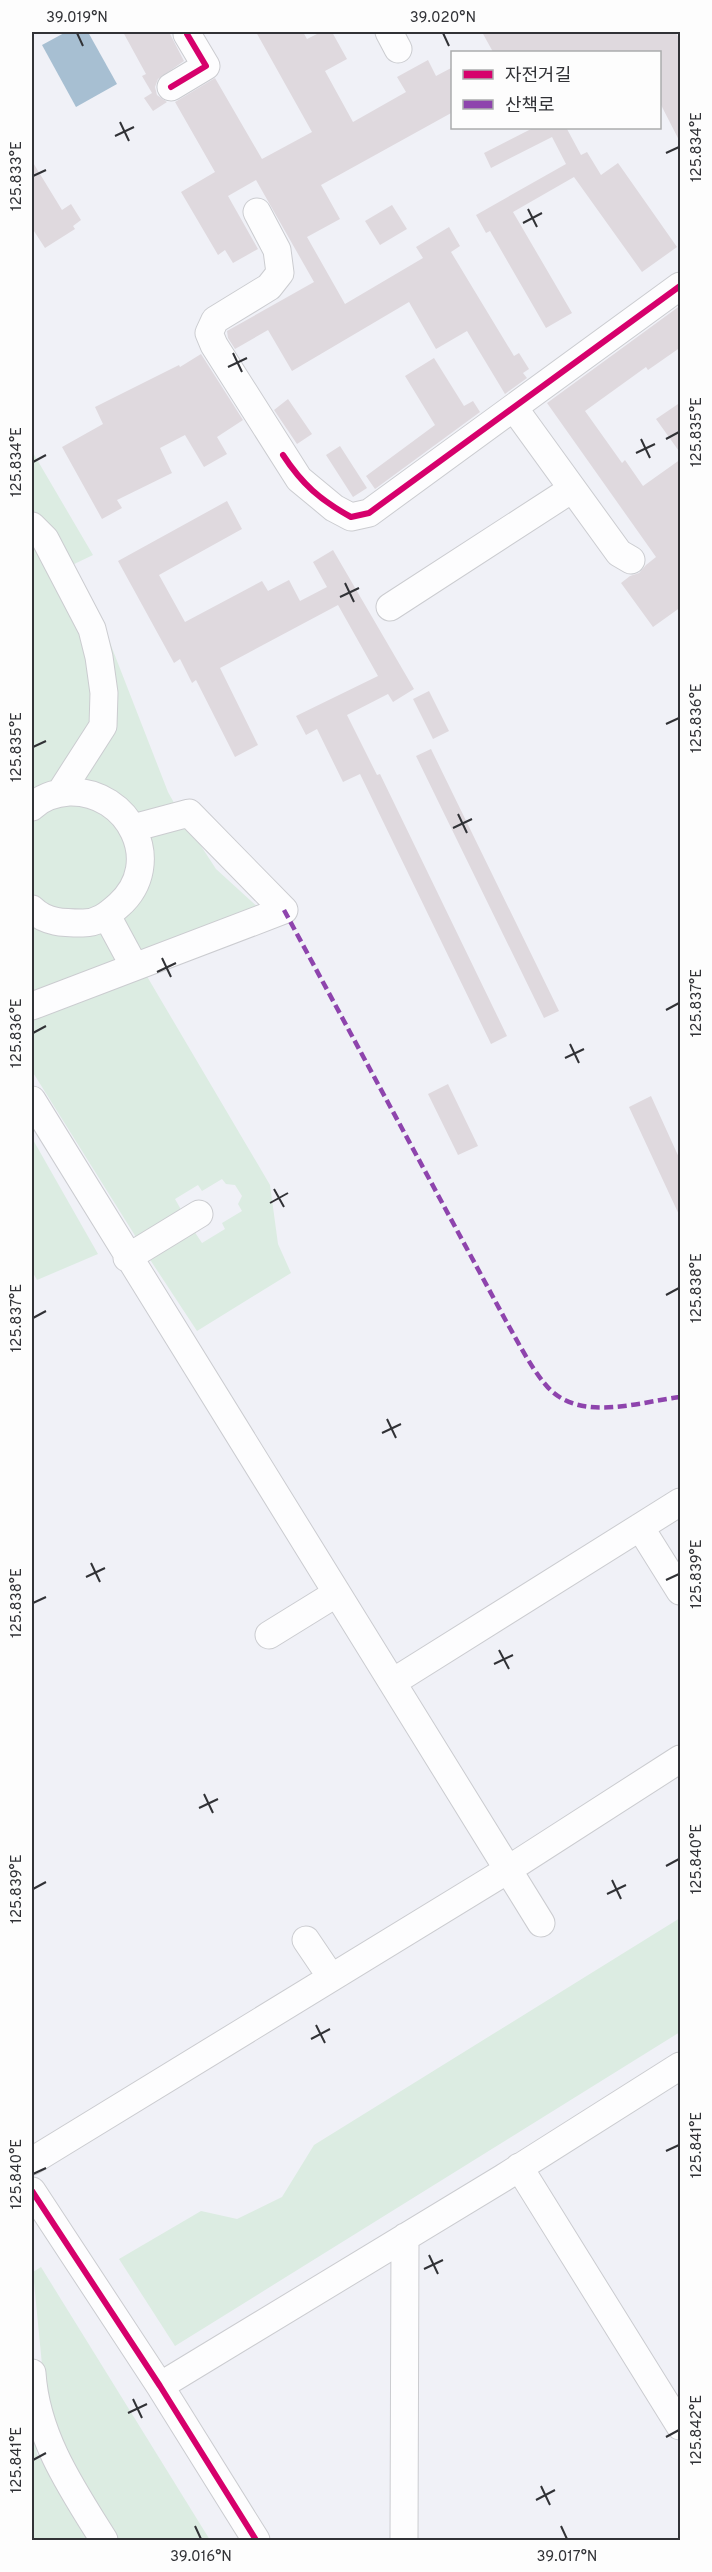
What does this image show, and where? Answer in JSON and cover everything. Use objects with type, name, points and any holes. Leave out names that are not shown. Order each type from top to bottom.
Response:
[{"type":"street","points":[[171,87],[206,66],[188,32]]},
{"type":"street","points":[[257,212],[277,250],[280,273],[269,287],[215,320],[209,333],[214,345],[299,479],[334,508],[351,517],[369,513],[681,286]]},
{"type":"street","points":[[514,408],[619,553],[631,560]]},
{"type":"street","points":[[390,607],[572,489]]},
{"type":"street","points":[[32,526],[45,540],[92,629],[104,693],[103,726],[60,793]]},
{"type":"street","points":[[32,807],[39,800],[60,793],[83,792],[105,799],[120,810],[134,828],[140,851],[139,874],[129,896],[107,916],[92,923],[58,923],[37,914],[32,909]]},
{"type":"street","points":[[32,1006],[284,910],[189,813],[134,828]]},
{"type":"street","points":[[107,916],[135,966]]},
{"type":"street","points":[[32,1100],[127,1258],[338,1593],[541,1923]]},
{"type":"street","points":[[127,1258],[199,1214]]},
{"type":"street","points":[[393,1682],[681,1502]]},
{"type":"street","points":[[640,1527],[681,1591]]},
{"type":"street","points":[[269,1635],[338,1593]]},
{"type":"street","points":[[32,2161],[509,1869],[681,1758]]},
{"type":"street","points":[[306,1940],[332,1977]]},
{"type":"street","points":[[160,2386],[681,2066]]},
{"type":"street","points":[[519,2167],[681,2426]]},
{"type":"street","points":[[32,2191],[160,2386],[255,2541]]},
{"type":"street","points":[[404,2541],[405,2237]]},
{"type":"street","points":[[32,2373],[47,2438],[62,2474],[104,2541]]},
{"type":"shaded area","points":[[32,451],[93,555],[68,567],[32,515]]},
{"type":"shaded area","points":[[32,536],[88,631],[99,720],[56,780],[32,797],[32,687],[34,685],[31,674],[34,662],[32,657]]},
{"type":"shaded area","points":[[105,630],[168,792],[178,810],[134,823],[79,785],[107,727]]},
{"type":"shaded area","points":[[50,804],[101,806],[132,847],[119,896],[72,917],[32,898],[32,818]]},
{"type":"shaded area","points":[[188,826],[216,869],[261,910],[135,957],[115,916],[139,832]]},
{"type":"shaded area","points":[[32,914],[102,923],[123,963],[32,1000]]},
{"type":"shaded area","points":[[145,973],[270,1185],[278,1244],[291,1273],[197,1331],[147,1255],[192,1228],[202,1243],[225,1229],[222,1223],[242,1211],[238,1204],[242,1196],[235,1185],[226,1184],[222,1179],[202,1191],[198,1185],[175,1199],[184,1215],[139,1242],[32,1071],[32,1014]]},
{"type":"shaded area","points":[[32,1138],[98,1254],[37,1280],[32,1271]]},
{"type":"shaded area","points":[[680,1918],[680,2032],[175,2346],[119,2259],[201,2211],[237,2219],[282,2197],[314,2145]]},
{"type":"shaded area","points":[[41,2267],[210,2540],[116,2540],[59,2441],[43,2375],[33,2272]]},
{"type":"shaded area","points":[[32,2411],[37,2454],[91,2540],[32,2540]]},
{"type":"water","points":[[66,32],[88,32],[117,84],[76,107],[42,45]]},
{"type":"building","points":[[123,32],[169,32],[184,61],[158,79],[155,87],[157,95],[167,102],[153,111],[144,98],[152,93],[142,76],[146,74]]},
{"type":"building","points":[[256,32],[303,32],[307,39],[321,32],[332,32],[347,59],[325,71],[353,122],[406,92],[397,77],[428,60],[436,76],[451,68],[451,113],[321,185],[340,219],[307,237],[345,304],[423,258],[416,247],[449,227],[460,246],[451,252],[514,356],[519,353],[529,369],[523,373],[527,378],[505,394],[467,331],[436,349],[409,302],[292,371],[268,330],[235,349],[228,338],[227,331],[314,282],[256,180],[228,196],[258,249],[233,263],[225,250],[218,255],[181,192],[215,172],[175,102],[215,78],[262,159],[312,132]]},
{"type":"building","points":[[482,32],[675,32],[681,41],[681,144],[661,105],[661,51],[492,51]]},
{"type":"building","points":[[531,129],[567,129],[581,155],[587,152],[601,175],[618,163],[677,247],[642,272],[574,177],[513,212],[572,313],[546,328],[490,231],[486,233],[476,215],[566,164],[552,137],[491,168],[484,153]]},
{"type":"building","points":[[32,161],[62,210],[71,204],[81,220],[73,226],[75,229],[45,248],[32,228]]},
{"type":"building","points":[[392,205],[407,229],[380,245],[365,221]]},
{"type":"building","points":[[681,305],[681,347],[648,370],[646,367],[585,411],[622,463],[625,460],[643,486],[681,459],[681,607],[653,627],[621,583],[639,573],[656,557],[547,403]]},
{"type":"building","points":[[201,354],[243,420],[217,437],[227,454],[204,467],[185,435],[160,448],[172,473],[117,500],[122,508],[102,519],[62,447],[103,424],[95,407],[179,365],[180,367]]},
{"type":"building","points":[[434,358],[464,406],[473,401],[480,412],[375,489],[366,476],[435,425],[405,376]]},
{"type":"building","points":[[288,399],[312,434],[297,444],[274,410]]},
{"type":"building","points":[[681,402],[681,454],[656,419]]},
{"type":"building","points":[[340,446],[367,488],[353,497],[326,455]]},
{"type":"building","points":[[227,501],[242,529],[159,575],[185,622],[262,581],[268,591],[289,580],[300,601],[327,587],[313,562],[333,550],[414,689],[393,702],[388,694],[347,715],[377,775],[380,774],[507,1036],[491,1044],[360,774],[343,782],[317,729],[306,735],[296,716],[378,676],[338,605],[220,668],[258,745],[235,757],[196,680],[192,683],[180,659],[174,663],[118,561]]},
{"type":"building","points":[[429,691],[449,731],[433,739],[413,699]]},
{"type":"building","points":[[431,749],[559,1011],[544,1018],[416,756]]},
{"type":"building","points":[[448,1084],[478,1146],[458,1155],[428,1094]]},
{"type":"building","points":[[651,1096],[681,1162],[681,1219],[629,1107]]},
{"type":"marked path","points":[[284,910],[506,1321],[529,1362],[545,1384],[558,1396],[574,1404],[591,1407],[627,1406],[680,1397]]},
{"type":"cycle path","points":[[171,87],[206,66],[187,34]]},
{"type":"cycle path","points":[[283,455],[297,475],[330,504],[351,517],[369,513],[680,286]]},
{"type":"cycle path","points":[[32,2191],[160,2386],[256,2540]]}]
